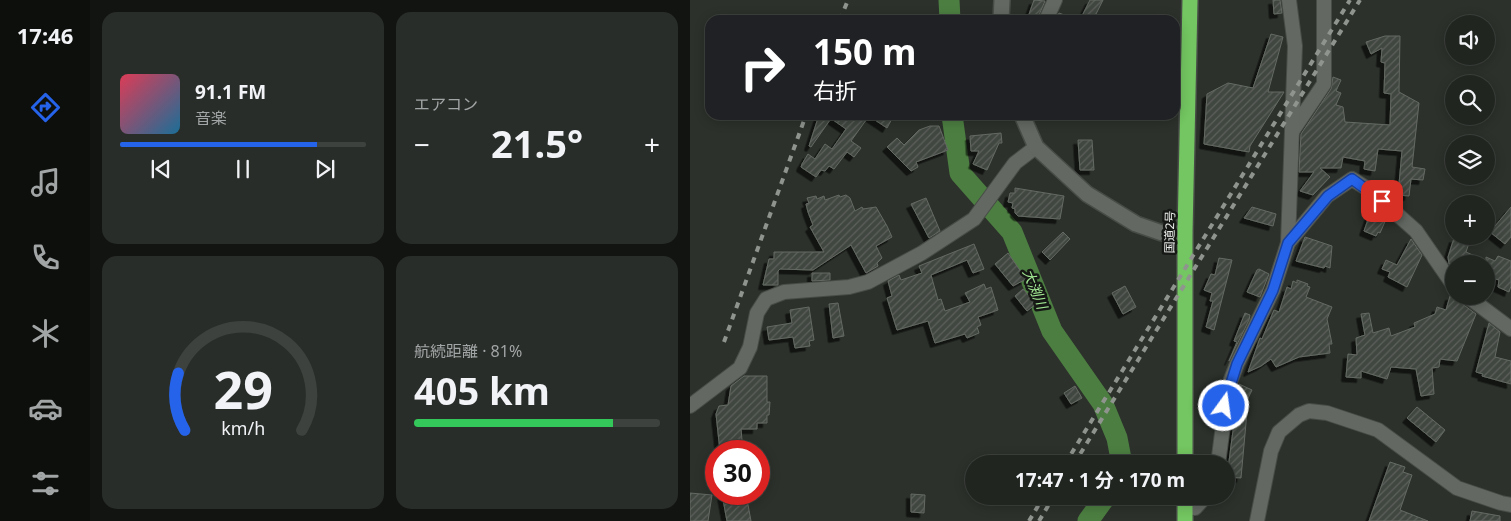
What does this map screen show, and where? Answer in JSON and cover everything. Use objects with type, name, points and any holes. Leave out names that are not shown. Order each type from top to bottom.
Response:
[{"type":"highway","name":"国道2号","points":[[1185,455],[1185,233],[1190,0]]},
{"type":"street","points":[[1001,15],[1002,0]]},
{"type":"street","points":[[1048,15],[1055,0]]},
{"type":"street","points":[[1219,455],[1228,387],[1237,364],[1273,290],[1288,243],[1295,46],[1289,0]]},
{"type":"street","points":[[1292,131],[1324,84],[1324,0]]},
{"type":"street","points":[[1024,120],[1036,148],[1087,194],[1136,224],[1162,233],[1185,233]]},
{"type":"street","points":[[690,406],[740,368],[750,347],[757,313],[766,299],[784,292],[849,287],[868,282],[922,253],[974,219],[982,211],[1015,163],[1036,148]]},
{"type":"street","points":[[1288,243],[1328,196],[1352,179],[1371,191],[1416,231],[1445,273]]},
{"type":"street","points":[[1479,305],[1511,330]]},
{"type":"street","points":[[1257,521],[1272,451],[1280,432],[1300,415],[1309,411],[1328,413],[1378,430],[1457,488],[1501,504],[1511,505]]},
{"type":"street","points":[[1185,508],[1195,508],[1198,505]]},
{"type":"building","points":[[1034,0],[1045,1],[1039,15],[1029,15]]},
{"type":"building","points":[[1090,0],[1103,0],[1096,15],[1082,15]]},
{"type":"building","points":[[1273,0],[1280,0],[1282,13],[1274,14]]},
{"type":"building","points":[[1271,34],[1283,37],[1268,92],[1284,92],[1250,146],[1249,152],[1204,144],[1207,94],[1228,83],[1253,88]]},
{"type":"building","points":[[1385,36],[1400,36],[1399,92],[1419,103],[1412,167],[1425,169],[1423,180],[1411,179],[1409,196],[1398,195],[1402,151],[1378,149],[1375,171],[1364,169],[1365,161],[1343,157],[1341,168],[1320,168],[1330,177],[1313,195],[1300,191],[1314,172],[1299,172],[1301,134],[1331,89],[1333,77],[1341,80],[1336,91],[1341,93],[1336,105],[1343,107],[1345,122],[1390,125],[1391,94],[1384,93],[1385,63],[1381,62],[1382,48],[1371,54],[1366,42]]},
{"type":"building","points":[[817,120],[830,120],[811,147],[809,146]]},
{"type":"building","points":[[833,120],[866,120],[851,141],[861,148],[854,157],[847,152],[834,169],[829,166],[825,171],[821,170],[816,177],[801,167],[808,154],[815,159],[825,144],[832,149],[846,129]]},
{"type":"building","points":[[875,120],[891,120],[887,128]]},
{"type":"building","points":[[930,126],[939,126],[948,150],[916,162],[918,167],[911,171],[887,147],[897,138],[904,145],[919,130]]},
{"type":"building","points":[[1001,133],[1002,143],[999,143],[987,170],[973,164],[979,151],[971,151],[970,136]]},
{"type":"building","points":[[1078,140],[1092,140],[1094,170],[1080,170]]},
{"type":"building","points":[[1015,188],[1064,196],[1060,219],[1018,216],[1015,213],[1015,209],[1012,208],[1013,203],[1008,202],[1010,193],[1015,193]]},
{"type":"building","points":[[839,195],[840,197],[846,195],[850,198],[855,211],[862,207],[863,209],[876,207],[887,226],[892,237],[876,246],[882,258],[877,263],[878,266],[866,273],[851,245],[813,270],[780,269],[778,271],[778,285],[763,285],[769,259],[774,259],[774,252],[824,252],[810,227],[813,225],[806,204],[809,203],[807,198],[816,196],[817,199],[824,196],[825,200]]},
{"type":"building","points":[[926,198],[940,231],[929,238],[911,204]]},
{"type":"building","points":[[1252,207],[1276,214],[1273,226],[1244,218]]},
{"type":"building","points":[[1511,207],[1511,237],[1505,244],[1495,236],[1495,226]]},
{"type":"building","points":[[1372,208],[1387,217],[1380,233],[1378,232],[1376,236],[1364,231]]},
{"type":"building","points":[[1063,232],[1070,239],[1050,260],[1042,252]]},
{"type":"building","points":[[1305,237],[1332,246],[1330,268],[1296,261]]},
{"type":"building","points":[[1411,239],[1422,255],[1407,287],[1388,277],[1390,272],[1382,269],[1386,260],[1397,265]]},
{"type":"building","points":[[974,244],[984,269],[973,273],[967,260],[931,275],[938,300],[941,299],[945,311],[970,302],[965,293],[984,284],[986,289],[991,287],[998,310],[978,317],[981,325],[977,327],[979,333],[967,338],[965,334],[935,343],[928,321],[897,330],[887,298],[892,296],[888,281],[899,275],[901,280],[922,273],[919,266]]},
{"type":"building","points":[[1452,245],[1468,245],[1466,252],[1473,255],[1449,255]]},
{"type":"building","points":[[1008,253],[1026,279],[1013,286],[995,264]]},
{"type":"building","points":[[1498,256],[1511,261],[1511,286],[1509,292],[1498,287],[1499,280],[1495,279],[1495,261]]},
{"type":"building","points":[[1219,258],[1232,260],[1214,330],[1206,327],[1213,301],[1210,301],[1212,293],[1204,290],[1211,274],[1215,275]]},
{"type":"building","points":[[1259,269],[1269,274],[1260,297],[1247,292]]},
{"type":"building","points":[[812,273],[830,273],[830,280],[812,281]]},
{"type":"building","points":[[1297,280],[1308,284],[1307,286],[1310,287],[1306,297],[1332,307],[1327,319],[1332,344],[1329,344],[1330,353],[1299,357],[1276,367],[1271,359],[1248,372],[1260,338],[1262,339],[1274,310],[1279,312],[1287,287],[1291,289],[1293,281],[1297,283]]},
{"type":"building","points":[[1125,286],[1136,307],[1123,314],[1112,293]]},
{"type":"building","points":[[1023,289],[1036,304],[1027,311],[1015,296]]},
{"type":"building","points":[[838,303],[844,336],[833,338],[829,304]]},
{"type":"building","points":[[1447,305],[1464,305],[1476,314],[1457,361],[1440,359],[1439,367],[1432,368],[1434,394],[1421,396],[1416,369],[1391,367],[1387,379],[1361,371],[1361,378],[1346,377],[1348,354],[1357,355],[1356,338],[1365,335],[1361,314],[1369,313],[1373,333],[1389,328],[1391,336],[1415,327],[1414,323],[1435,314],[1437,307],[1446,310]]},
{"type":"building","points":[[809,307],[814,340],[809,341],[810,346],[795,348],[793,337],[769,340],[767,327],[792,323],[790,310]]},
{"type":"building","points":[[1245,313],[1250,315],[1249,320],[1229,361],[1237,342],[1234,341]]},
{"type":"building","points":[[1489,323],[1500,332],[1495,357],[1511,361],[1511,384],[1482,376],[1483,374],[1476,372]]},
{"type":"building","points":[[744,376],[767,376],[767,402],[770,402],[769,415],[767,415],[767,423],[757,423],[757,429],[741,429],[742,440],[719,440],[716,414],[719,406],[728,405],[731,386]]},
{"type":"building","points":[[1239,384],[1252,390],[1242,411],[1247,412],[1241,478],[1235,478],[1235,455],[1230,455]]},
{"type":"building","points":[[1075,386],[1082,398],[1071,404],[1064,393]]},
{"type":"building","points":[[1417,407],[1445,430],[1436,442],[1407,418]]},
{"type":"building","points":[[1390,462],[1405,467],[1403,472],[1412,475],[1400,510],[1428,521],[1369,521]]},
{"type":"building","points":[[690,493],[705,494],[705,505],[710,505],[708,521],[690,521]]},
{"type":"building","points":[[911,494],[925,495],[924,513],[911,512]]},
{"type":"building","points":[[724,505],[748,505],[751,521],[727,521]]},
{"type":"building","points":[[1472,511],[1500,516],[1500,521],[1470,521]]},
{"type":"waterway","name":"大渕川","points":[[949,0],[950,15]]},
{"type":"waterway","name":"大渕川","points":[[953,120],[960,173],[1012,232],[1052,331],[1103,404],[1117,438],[1120,455]]},
{"type":"waterway","name":"大渕川","points":[[1088,521],[1100,505]]},
{"type":"railway","points":[[842,15],[848,0]]},
{"type":"railway","points":[[1071,455],[1350,0]]},
{"type":"railway","points":[[1080,455],[1360,0]]},
{"type":"railway","points":[[724,342],[804,120]]},
{"type":"railway","points":[[1029,521],[1039,505]]},
{"type":"railway","points":[[1039,521],[1049,505]]},
{"type":"route","points":[[1224,406],[1228,387],[1237,364],[1251,339],[1273,290],[1288,243],[1305,224],[1312,211],[1328,196],[1352,179],[1371,191],[1382,201]]}]
